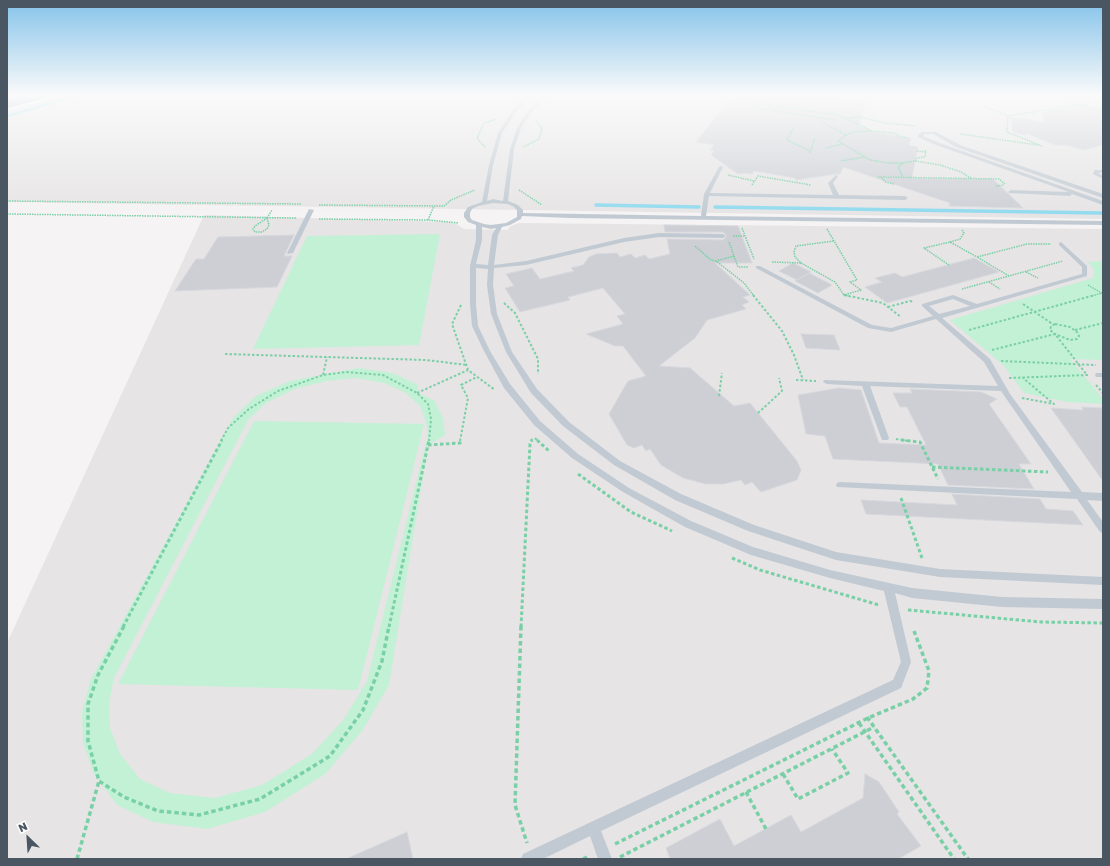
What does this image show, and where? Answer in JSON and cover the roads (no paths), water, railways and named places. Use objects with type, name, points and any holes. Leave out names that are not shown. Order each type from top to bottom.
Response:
[{"type":"lane","points":[[484,202],[491,165],[499,135]]},
{"type":"lane","points":[[505,202],[512,149],[517,135]]},
{"type":"lane","points":[[921,135],[931,141],[1103,203]]},
{"type":"lane","points":[[938,135],[958,146],[1103,196]]},
{"type":"lane","points":[[702,218],[707,194],[720,170]]},
{"type":"lane","points":[[1103,171],[1097,171],[1095,173],[1103,178]]},
{"type":"lane","points":[[836,176],[830,183],[837,197]]},
{"type":"lane","points":[[1011,192],[1079,195]]},
{"type":"lane","points":[[707,194],[905,198]]},
{"type":"lane","points":[[484,202],[505,202],[516,206],[520,210],[520,214],[514,221],[500,226],[479,225],[470,221],[467,217],[467,212],[470,208],[484,202]]},
{"type":"lane","points":[[290,253],[311,210]]},
{"type":"lane","points":[[520,214],[570,216],[1103,223]]},
{"type":"lane","points":[[479,225],[479,240],[473,266],[473,304],[475,326],[487,351],[507,386],[537,423],[575,456],[626,490],[688,524],[751,551],[830,574],[888,588],[918,593],[1002,602],[1103,604]]},
{"type":"lane","points":[[500,226],[495,235],[490,267],[490,285],[494,314],[509,352],[534,391],[566,424],[617,463],[678,497],[751,528],[836,556],[940,573],[1103,581]]},
{"type":"lane","points":[[473,266],[490,267],[526,263],[624,240],[659,234],[725,236]]},
{"type":"lane","points":[[758,267],[870,327],[891,330],[1085,275],[1085,267],[1061,244]]},
{"type":"lane","points":[[977,306],[953,297],[924,305],[987,361],[1007,396],[1103,529]]},
{"type":"lane","points":[[827,382],[1003,388]]},
{"type":"lane","points":[[865,384],[885,438]]},
{"type":"lane","points":[[840,485],[1103,497]]},
{"type":"lane","points":[[530,858],[897,684],[906,662],[888,588]]},
{"type":"lane","points":[[594,828],[605,859]]},
{"type":"waterway","points":[[596,205],[699,207]]},
{"type":"waterway","points":[[715,207],[1103,213]]}]
